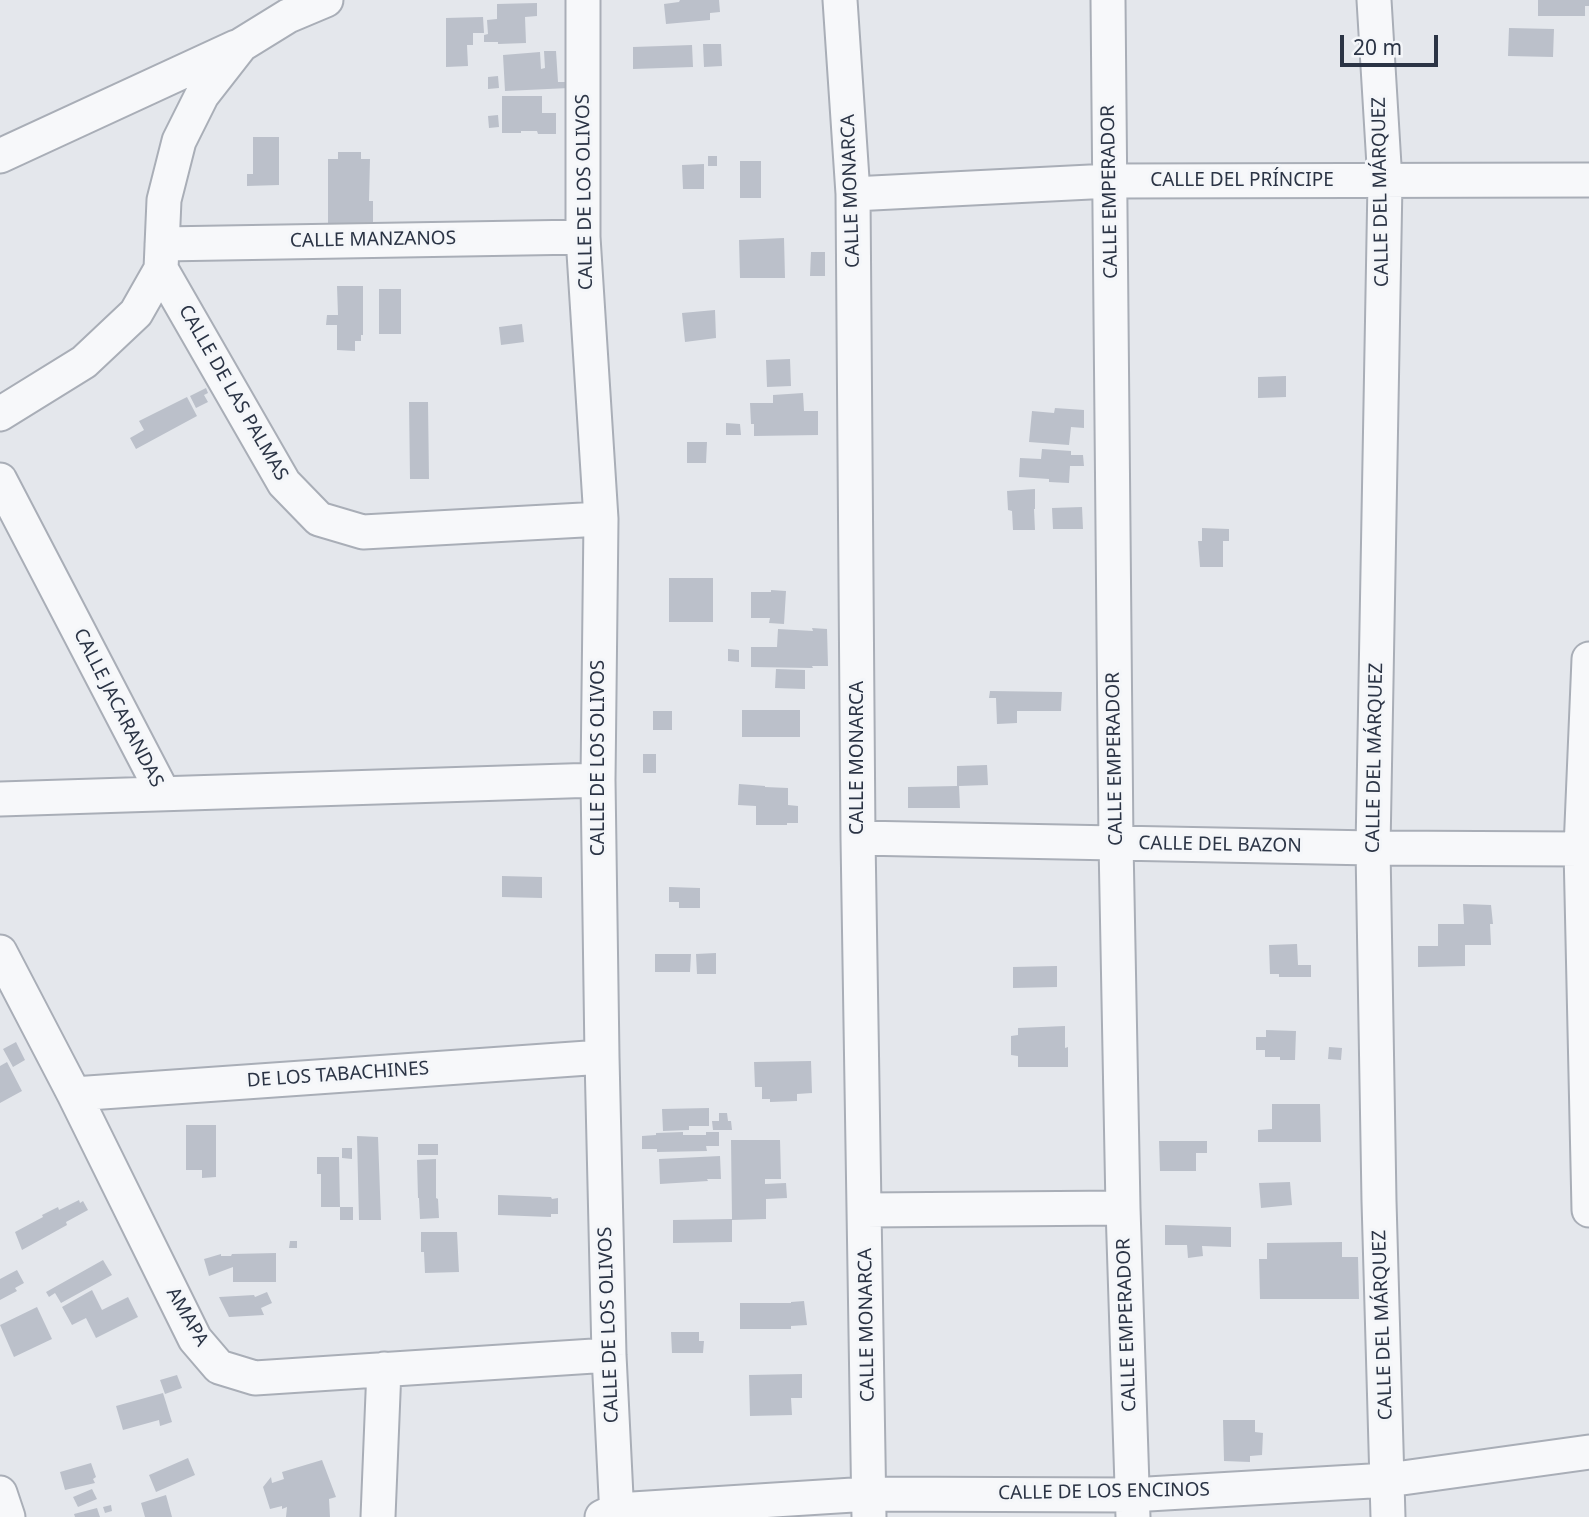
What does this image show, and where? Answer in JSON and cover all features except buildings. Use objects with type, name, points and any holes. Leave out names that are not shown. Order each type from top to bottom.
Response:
[{"type":"street","points":[[0,156],[241,45],[288,16],[326,0]]},
{"type":"street","name":"CALLE DE LOS OLIVOS","points":[[583,0],[583,237],[601,519],[598,780],[612,1515]]},
{"type":"street","name":"CALLE MONARCA","points":[[840,0],[853,194],[858,838],[869,1506]]},
{"type":"street","name":"CALLE EMPERADOR","points":[[1108,0],[1116,843],[1132,1506]]},
{"type":"street","name":"CALLE DEL MÁRQUEZ","points":[[1374,0],[1385,182],[1373,848],[1388,1517]]},
{"type":"street","points":[[0,414],[84,362],[136,313],[162,256],[164,200],[179,141],[202,95],[241,45]]},
{"type":"street","name":"CALLE DEL PRÍNCIPE","points":[[853,194],[1110,181],[1589,180]]},
{"type":"street","name":"CALLE MANZANOS","points":[[162,256],[583,237]]},
{"type":"street","name":"CALLE DE LAS PALMAS","points":[[162,256],[284,483],[319,519],[363,533],[601,519]]},
{"type":"street","name":"CALLE JACARANDAS","points":[[0,480],[163,793],[0,799]]},
{"type":"street","points":[[1589,659],[1581,849],[1589,1210]]},
{"type":"street","points":[[163,793],[598,780]]},
{"type":"street","name":"CALLE DEL BAZON","points":[[858,838],[1373,848],[1581,849]]},
{"type":"street","name":"AMAPA","points":[[0,952],[74,1094],[195,1339],[219,1367],[255,1378],[609,1355]]},
{"type":"street","name":"DE LOS TABACHINES","points":[[74,1094],[602,1056]]},
{"type":"street","points":[[865,1210],[1123,1208]]},
{"type":"street","points":[[378,1517],[384,1369]]},
{"type":"street","name":"CALLE DE LOS ENCINOS","points":[[612,1515],[869,1506],[1132,1506],[1388,1480],[1589,1452]]},
{"type":"street","points":[[0,1493],[8,1517]]}]
